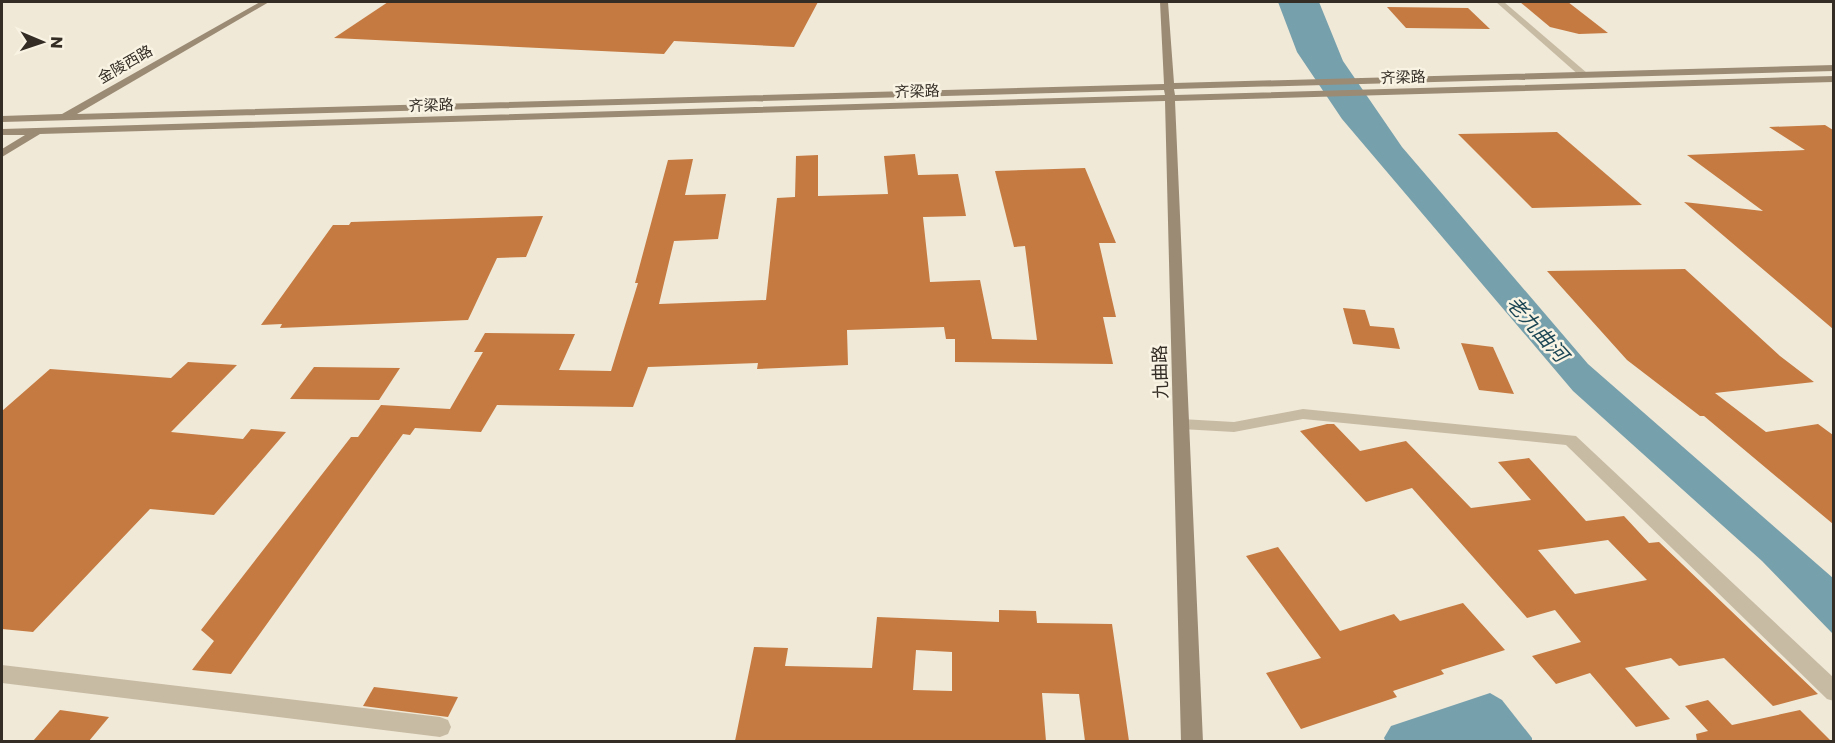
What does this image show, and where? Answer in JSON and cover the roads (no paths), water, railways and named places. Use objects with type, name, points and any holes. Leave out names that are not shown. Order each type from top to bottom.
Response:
[{"type":"main road","name":"金陵西路","points":[[2,154],[38,131],[265,2]]},
{"type":"main road","name":"九曲路","points":[[1164,2],[1192,741]]},
{"type":"main road","name":"齐梁路","points":[[2,132],[1169,93],[1307,82],[1833,68]]},
{"type":"main road","points":[[1742,70],[1760,81]]},
{"type":"main road","name":"齐梁路","points":[[2,119],[1169,93],[1375,93],[1833,79]]},
{"type":"street","points":[[1500,2],[1584,75]]},
{"type":"street","points":[[1181,424],[1234,427],[1303,414],[1570,440],[1833,692]]},
{"type":"street","points":[[2,674],[440,727]]},
{"type":"water","name":"老九曲河","points":[[1278,2],[1319,2],[1343,61],[1402,147],[1588,364],[1833,578],[1833,634],[1762,561],[1573,391],[1342,119],[1297,52]]},
{"type":"water","points":[[1490,693],[1502,700],[1532,741],[1386,742],[1384,738],[1391,726]]}]
